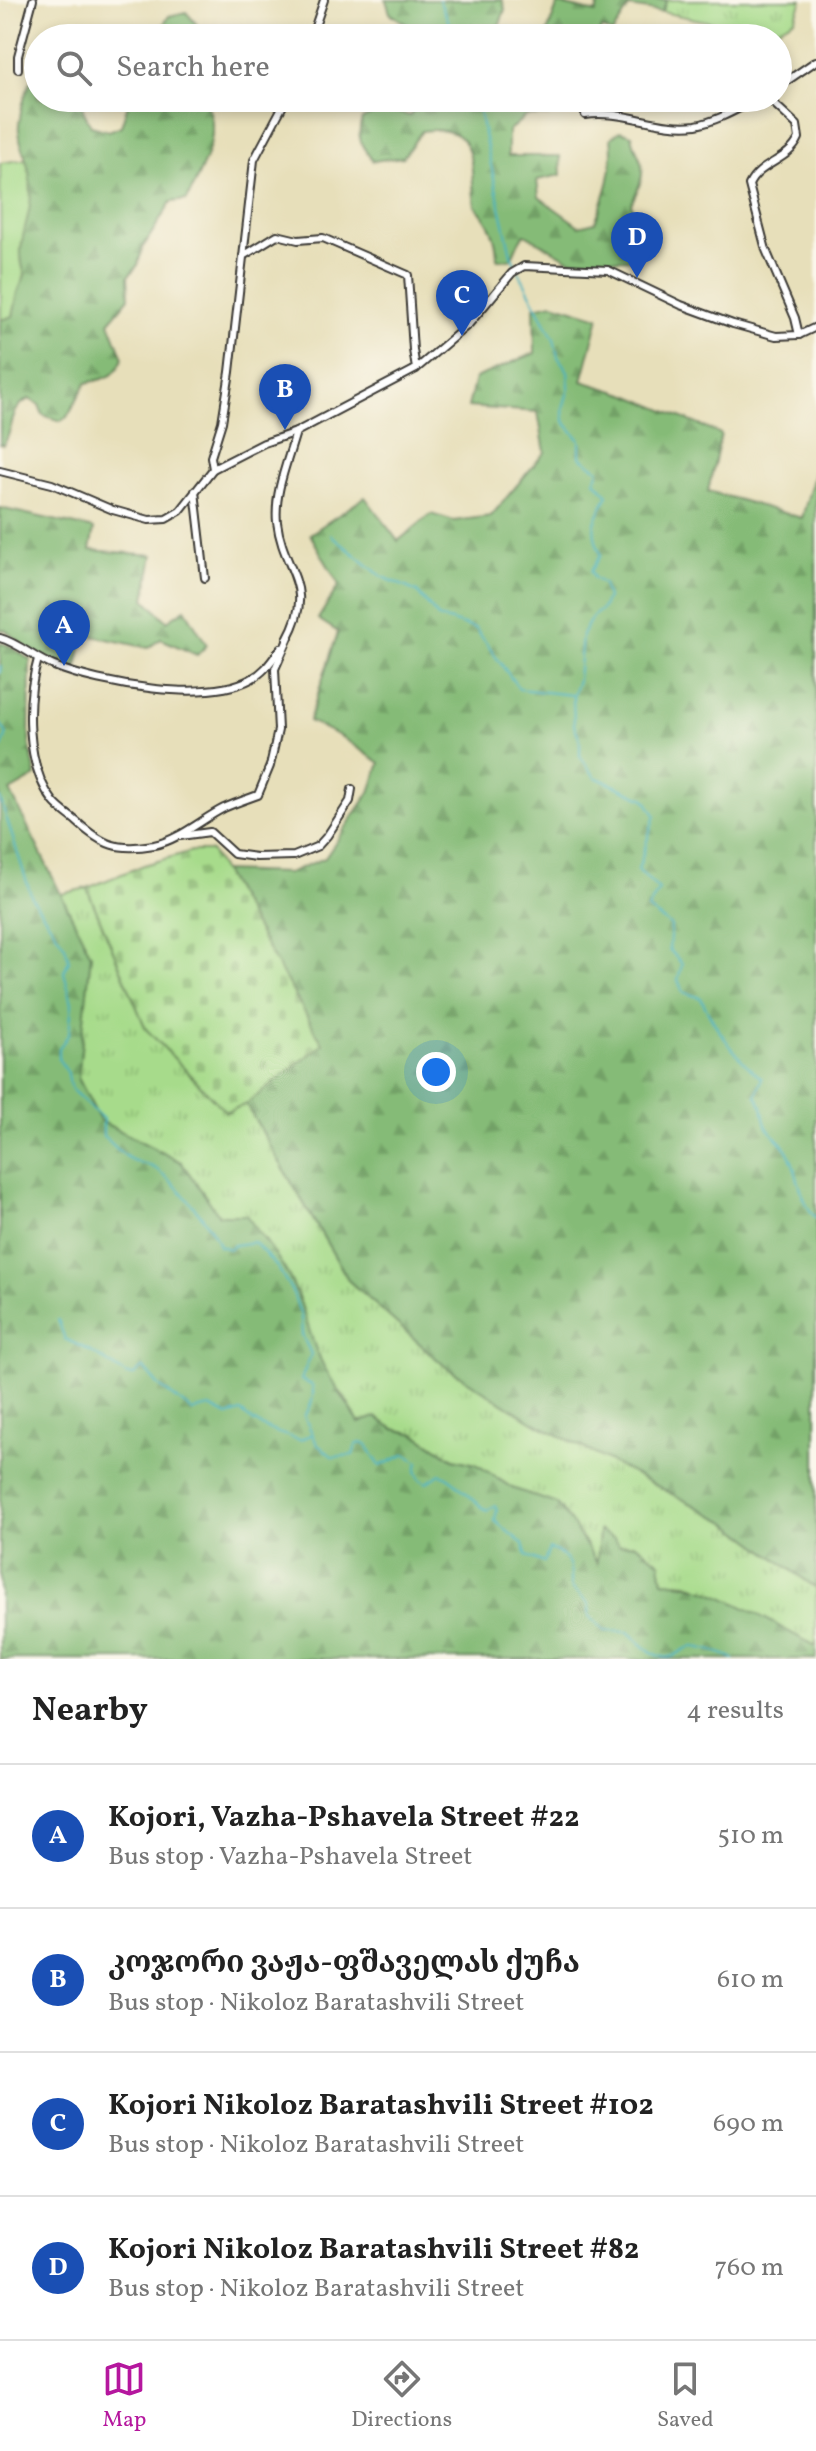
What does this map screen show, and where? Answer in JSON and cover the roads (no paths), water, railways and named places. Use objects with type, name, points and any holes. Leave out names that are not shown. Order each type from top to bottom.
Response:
[{"type":"street","points":[[27,24],[33,0]]},
{"type":"street","points":[[316,24],[324,0]]},
{"type":"street","points":[[18,69],[24,34]]},
{"type":"street","points":[[792,77],[816,61]]},
{"type":"street","points":[[213,469],[211,457],[222,422],[228,384],[254,160],[280,112]]},
{"type":"street","points":[[585,115],[605,114],[696,125],[731,112]]},
{"type":"street","points":[[783,112],[797,125],[799,138],[788,154],[763,166],[749,185],[766,250],[795,318],[799,335]]},
{"type":"street","points":[[243,256],[277,235],[298,240],[323,238],[408,275],[416,369]]},
{"type":"street","points":[[0,471],[43,481],[113,510],[149,520],[166,519],[180,511],[213,469],[264,443],[296,432],[416,369],[469,324],[512,273],[524,266],[608,270],[681,305],[776,336],[799,335],[816,327]]},
{"type":"street","points":[[38,659],[32,679],[34,751],[42,781],[53,801],[89,833],[118,848],[157,844],[226,807],[258,795],[270,766],[278,730],[275,669],[301,607],[278,524],[277,499],[296,432]]},
{"type":"street","points":[[195,491],[205,578]]},
{"type":"street","points":[[0,638],[74,674],[166,689],[207,691],[224,689],[265,670],[289,637]]},
{"type":"street","points":[[174,837],[210,832],[234,854],[294,856],[318,846],[327,836],[350,801],[352,789]]},
{"type":"waterway","points":[[439,0],[450,24]]},
{"type":"waterway","points":[[479,112],[516,266]]},
{"type":"waterway","points":[[519,272],[554,339],[558,357],[568,371],[564,421],[580,440],[580,457],[599,470],[595,481],[608,495],[595,524],[595,537],[601,555],[591,571],[594,578],[603,584],[607,598],[582,635],[578,680],[573,695],[574,725],[580,739],[580,756],[595,777],[645,799],[655,815],[638,870],[659,890],[648,909],[671,926],[669,949],[682,964],[678,980],[683,992],[701,998],[727,1042],[762,1078],[756,1096],[766,1125],[787,1150],[806,1204],[816,1218]]},
{"type":"waterway","points":[[331,535],[381,576],[417,592],[438,617],[476,629],[519,689],[572,695]]},
{"type":"waterway","points":[[0,673],[1,666]]},
{"type":"waterway","points":[[0,723],[7,734],[0,752]]},
{"type":"waterway","points":[[0,798],[32,898],[65,946],[69,960],[64,972],[72,1003],[69,1034],[59,1048],[59,1060],[68,1073],[68,1081],[73,1091],[103,1119],[103,1136],[127,1157],[156,1169],[173,1184],[201,1216],[219,1246],[230,1249],[234,1245],[254,1242],[278,1268],[293,1293],[301,1316],[302,1335],[311,1354],[301,1380],[312,1385],[312,1402],[304,1416],[317,1444],[333,1457],[353,1455],[356,1445],[367,1445],[380,1466],[406,1454],[418,1462],[416,1471],[420,1479],[427,1483],[440,1474],[457,1484],[487,1511],[495,1505],[495,1521],[523,1544],[527,1556],[544,1563],[549,1549],[565,1558],[570,1568],[571,1587],[589,1604],[589,1616],[605,1631],[628,1632],[649,1650],[664,1657],[695,1647],[734,1659]]},
{"type":"waterway","points":[[58,1320],[65,1339],[127,1375],[134,1375],[143,1367],[158,1385],[192,1411],[210,1407],[227,1416],[241,1412],[262,1426],[284,1435],[300,1440],[311,1435]]},
{"type":"place","name":"Kojori Nikoloz Baratashvili Street #82","points":[[637,278]]},
{"type":"place","name":"Kojori Nikoloz Baratashvili Street #102","points":[[462,336]]},
{"type":"place","name":"კოჯორი ვაჟა-ფშაველას ქუჩა","points":[[285,430]]},
{"type":"place","name":"Kojori, Vazha-Pshavela Street #22","points":[[64,666]]}]
